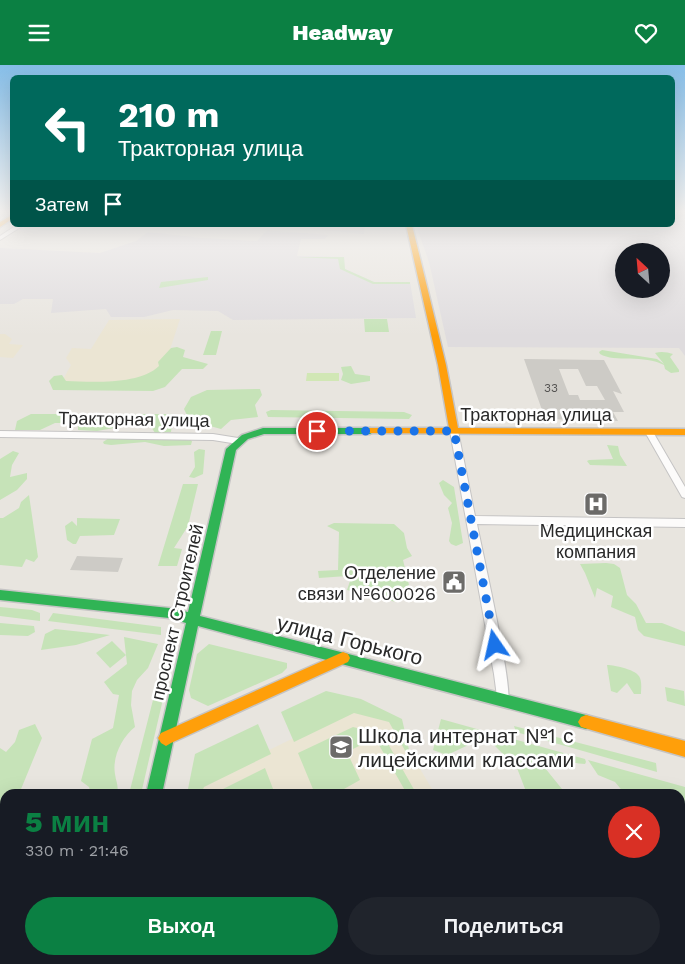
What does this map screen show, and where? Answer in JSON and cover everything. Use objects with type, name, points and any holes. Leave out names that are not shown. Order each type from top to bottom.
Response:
[{"type":"main road","points":[[416,252],[433,322],[454,431]]},
{"type":"main road","name":"Тракторная улица","points":[[238,441],[248,435],[262,431],[685,432]]},
{"type":"main road","name":"проспект Строителей","points":[[155,789],[231,449],[238,441]]},
{"type":"main road","name":"улица Горького","points":[[0,595],[169,613],[685,749]]},
{"type":"main road","points":[[166,738],[343,658]]},
{"type":"street","points":[[454,431],[500,674],[503,700]]},
{"type":"street","points":[[649,432],[685,495]]},
{"type":"street","name":"Тракторная улица","points":[[0,434],[213,437],[238,441]]},
{"type":"street","points":[[471,520],[685,523]]},
{"type":"shaded area","points":[[0,252],[298,252],[297,256],[344,257],[345,269],[374,282],[410,282],[416,318],[233,320],[218,311],[173,310],[144,317],[111,317],[106,309],[51,313],[53,299],[23,299],[14,304],[0,304]]},
{"type":"shaded area","points":[[425,252],[615,252],[615,298],[670,298],[670,252],[685,252],[685,356],[679,348],[448,347]]},
{"type":"shaded area","points":[[180,319],[159,383],[60,385],[71,365],[66,358],[72,348],[91,349],[109,320]]},
{"type":"shaded area","points":[[0,334],[5,334],[12,339],[9,344],[23,345],[13,358],[0,357]]},
{"type":"shaded area","name":"Школа интернат №1 с лицейскими классами","points":[[356,708],[388,715],[432,789],[198,789],[201,783]]},
{"type":"green space","points":[[297,257],[344,257],[345,269],[374,282],[410,282],[410,284],[373,284],[340,269],[338,259]]},
{"type":"green space","points":[[208,277],[208,280],[159,288],[161,282]]},
{"type":"green space","points":[[364,319],[387,319],[389,332],[365,332]]},
{"type":"green space","points":[[211,331],[222,331],[216,355],[203,355]]},
{"type":"green space","points":[[177,347],[185,350],[183,357],[208,364],[203,369],[182,369],[165,387],[153,391],[53,390],[49,381],[54,376],[62,375],[66,381],[89,382],[115,381],[140,377],[159,366],[158,362],[171,348]]},
{"type":"green space","points":[[602,350],[657,359],[664,364],[655,353],[671,353],[673,354],[670,357],[679,372],[671,373],[665,369],[664,365],[648,360],[606,357],[600,354],[599,352]]},
{"type":"green space","points":[[351,366],[355,374],[370,376],[370,381],[351,384],[341,380],[343,374],[341,367]]},
{"type":"green space","points":[[307,373],[339,373],[339,381],[306,381]]},
{"type":"green space","points":[[260,389],[262,395],[255,405],[258,417],[231,420],[221,429],[210,426],[192,426],[184,409],[191,397],[207,390]]},
{"type":"green space","points":[[271,410],[404,412],[412,415],[409,419],[268,417],[266,412]]},
{"type":"green space","points":[[31,414],[173,414],[171,432],[155,433],[148,422],[97,431],[78,430],[78,423],[55,423],[40,430],[15,430],[17,421]]},
{"type":"green space","points":[[109,438],[189,439],[192,441],[191,445],[164,446],[145,442],[104,444],[103,442]]},
{"type":"green space","points":[[607,445],[618,446],[620,455],[627,466],[590,465],[587,461],[589,460],[613,459]]},
{"type":"green space","points":[[199,449],[205,450],[203,474],[194,478],[189,477],[195,467],[194,452]]},
{"type":"green space","points":[[13,451],[19,453],[12,465],[10,477],[27,473],[27,479],[17,490],[0,500],[0,459]]},
{"type":"green space","points":[[443,480],[454,487],[463,543],[456,546],[449,541],[452,523],[448,508],[452,503],[444,495],[439,483]]},
{"type":"green space","points":[[183,484],[198,484],[188,526],[174,548],[182,549],[177,566],[158,566]]},
{"type":"green space","points":[[29,495],[38,557],[34,562],[26,559],[22,567],[0,565],[0,518],[19,508],[21,502]]},
{"type":"green space","points":[[77,518],[120,519],[114,535],[80,536],[76,544],[73,544],[67,540],[65,526],[72,521],[77,526]]},
{"type":"green space","points":[[334,523],[394,524],[404,533],[407,548],[412,556],[403,560],[409,585],[397,597],[396,602],[347,590],[350,581],[347,576],[319,578],[318,571],[338,570],[339,532],[327,526]]},
{"type":"green space","points":[[580,564],[614,564],[620,568],[627,595],[636,604],[646,623],[662,623],[685,632],[685,646],[644,636],[638,630],[635,617],[611,607],[613,596],[597,588],[595,598]]},
{"type":"green space","points":[[0,607],[32,610],[40,613],[40,621],[0,616]]},
{"type":"green space","points":[[53,613],[161,627],[161,635],[48,621]]},
{"type":"green space","points":[[0,623],[34,626],[35,632],[28,636],[0,635]]},
{"type":"green space","points":[[55,629],[110,635],[76,645],[41,650],[45,634]]},
{"type":"green space","points":[[124,637],[158,644],[148,668],[137,680],[132,691],[131,705],[135,727],[122,742],[115,761],[114,768],[118,789],[90,789],[81,781],[92,739],[113,728],[119,695],[113,694],[104,682],[127,664]]},
{"type":"green space","points":[[112,641],[126,655],[110,668],[96,653]]},
{"type":"green space","points":[[209,644],[287,663],[287,668],[282,673],[208,706],[191,698],[189,690],[197,654]]},
{"type":"green space","points":[[165,653],[173,656],[142,789],[130,789]]},
{"type":"green space","points":[[607,665],[626,669],[638,675],[641,682],[641,694],[634,694],[627,683],[617,693],[611,691]]},
{"type":"green space","points":[[665,687],[684,691],[685,706],[667,701]]},
{"type":"green space","points":[[326,691],[361,699],[402,719],[412,763],[389,722],[354,713],[294,742],[281,712]]},
{"type":"green space","points":[[441,719],[585,759],[586,762],[585,764],[580,764],[544,756],[540,757],[541,763],[562,789],[525,789],[517,768],[491,742],[477,741],[447,755],[433,750]]},
{"type":"green space","points":[[35,724],[42,738],[21,789],[0,789],[0,748],[6,752],[15,742],[19,730]]},
{"type":"green space","points":[[258,724],[271,754],[203,789],[188,789],[195,754]]},
{"type":"green space","points":[[514,726],[656,763],[657,772],[516,732]]},
{"type":"green space","points":[[353,727],[383,735],[414,789],[404,789],[375,738],[347,752],[360,780],[344,789],[313,789],[298,753]]},
{"type":"green space","points":[[588,760],[685,787],[685,789],[621,789],[615,782],[598,775]]},
{"type":"green space","points":[[265,768],[273,789],[223,789]]},
{"type":"building","points":[[524,359],[604,360],[622,394],[613,391],[624,412],[613,412],[618,421],[600,420],[596,411],[565,411],[569,420],[552,419],[549,411],[542,410]],"holes":[[[559,369],[578,369],[586,386],[597,386],[605,400],[580,400],[578,395],[569,395]]]},
{"type":"building","points":[[77,556],[123,558],[118,572],[70,570]]},
{"type":"traffic: fast","points":[[155,789],[231,449],[245,437],[263,431],[370,431]]},
{"type":"traffic: fast","points":[[0,595],[169,613],[586,722]]},
{"type":"traffic: slow","points":[[415,252],[442,365],[454,431]]},
{"type":"traffic: slow","points":[[370,431],[685,432]]},
{"type":"traffic: slow","points":[[166,738],[343,658]]},
{"type":"traffic: slow","points":[[586,722],[685,749]]},
{"type":"place","name":"Медицинская компания","points":[[596,504]]},
{"type":"place","name":"Отделение связи №600026","points":[[454,582]]},
{"type":"place","name":"Школа интернат №1 с лицейскими классами","points":[[341,747]]},
{"type":"route","points":[[317,431],[454,431],[495,645]]}]
